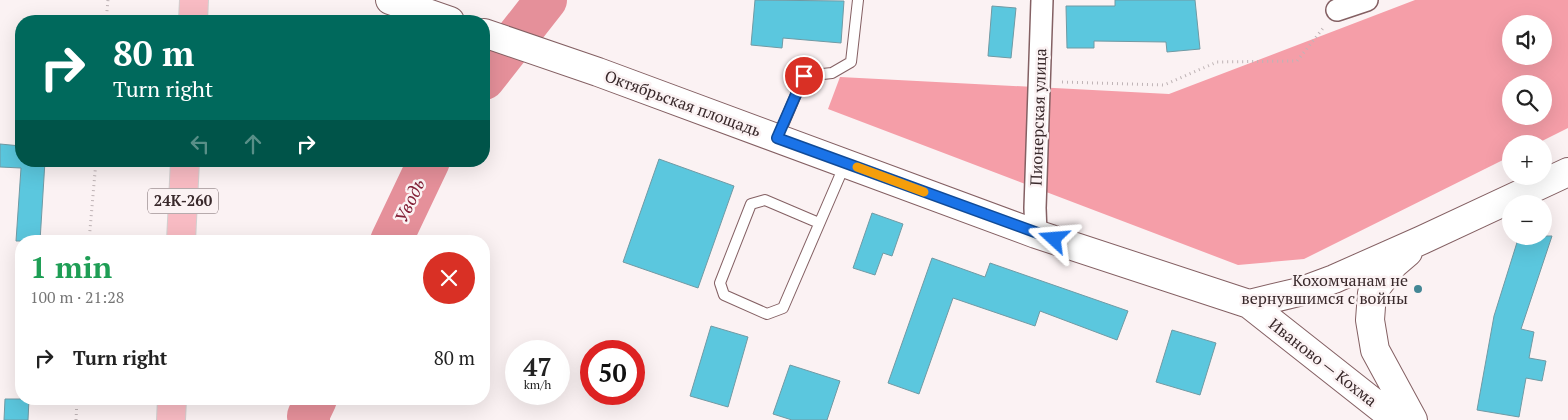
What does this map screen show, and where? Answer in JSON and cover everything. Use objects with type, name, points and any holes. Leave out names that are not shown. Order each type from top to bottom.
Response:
[{"type":"main road","points":[[193,15],[194,0]]},
{"type":"main road","points":[[390,0],[434,15]]},
{"type":"main road","name":"Октябрьская площадь","points":[[490,35],[598,72],[1036,234],[1249,304]]},
{"type":"main road","name":"24К-260","points":[[181,235],[185,167]]},
{"type":"main road","points":[[1249,304],[1299,292],[1422,240],[1568,172]]},
{"type":"main road","points":[[1414,420],[1375,350],[1370,320],[1372,293],[1394,264],[1422,240]]},
{"type":"main road","name":"Иваново — Кохма","points":[[1249,304],[1396,420]]},
{"type":"main road","points":[[170,420],[171,405]]},
{"type":"street","name":"Пионерская улица","points":[[1036,234],[1042,0]]},
{"type":"street","points":[[1337,10],[1367,0]]},
{"type":"lane","points":[[777,138],[804,76],[832,73],[851,62],[858,0]]},
{"type":"lane","points":[[819,223],[765,200],[751,204],[720,282],[724,295],[768,314],[783,308],[845,163]]},
{"type":"path","points":[[107,15],[108,0]]},
{"type":"path","points":[[1039,81],[1164,85],[1217,62],[1297,61],[1337,10]]},
{"type":"path","points":[[90,235],[95,167]]},
{"type":"path","points":[[76,420],[77,405]]},
{"type":"shaded area","points":[[1415,0],[1568,0],[1568,128],[1552,136],[1502,135],[1502,160],[1304,259],[1238,265],[828,109],[840,77],[1169,94]]},
{"type":"building","points":[[755,0],[844,1],[841,43],[783,38],[782,48],[751,45]]},
{"type":"building","points":[[1115,0],[1195,0],[1200,49],[1167,52],[1166,42],[1094,41],[1094,48],[1067,48],[1066,6],[1115,6]]},
{"type":"building","points":[[992,6],[1016,8],[1011,58],[988,56]]},
{"type":"building","points":[[0,144],[15,145],[15,167],[45,167],[40,235],[16,235],[21,168],[0,167]]},
{"type":"building","points":[[659,159],[734,186],[698,288],[623,262]]},
{"type":"building","points":[[872,213],[903,224],[892,256],[883,253],[875,275],[853,268]]},
{"type":"building","points":[[1516,245],[1549,245],[1521,329],[1534,332],[1529,358],[1546,361],[1542,381],[1526,378],[1519,417],[1477,410],[1494,316]]},
{"type":"building","points":[[932,258],[985,277],[990,263],[1128,311],[1117,340],[1040,311],[1035,326],[953,298],[919,394],[888,383]]},
{"type":"building","points":[[711,326],[748,337],[728,407],[690,396]]},
{"type":"building","points":[[1172,330],[1216,343],[1200,395],[1156,382]]},
{"type":"building","points":[[790,365],[840,381],[827,420],[792,420],[773,414]]},
{"type":"building","points":[[5,399],[15,399],[15,405],[29,405],[28,420],[4,420]]},
{"type":"waterway","name":"Уводь","points":[[490,71],[546,0]]},
{"type":"waterway","name":"Уводь","points":[[394,235],[426,167]]},
{"type":"waterway","name":"Уводь","points":[[309,420],[308,416],[313,405]]},
{"type":"slow traffic","points":[[857,167],[924,192]]},
{"type":"place","name":"Кохомчанам не вернувшимся с войны","points":[[1418,289]]},
{"type":"route","points":[[804,76],[777,138],[1054,239]]}]
